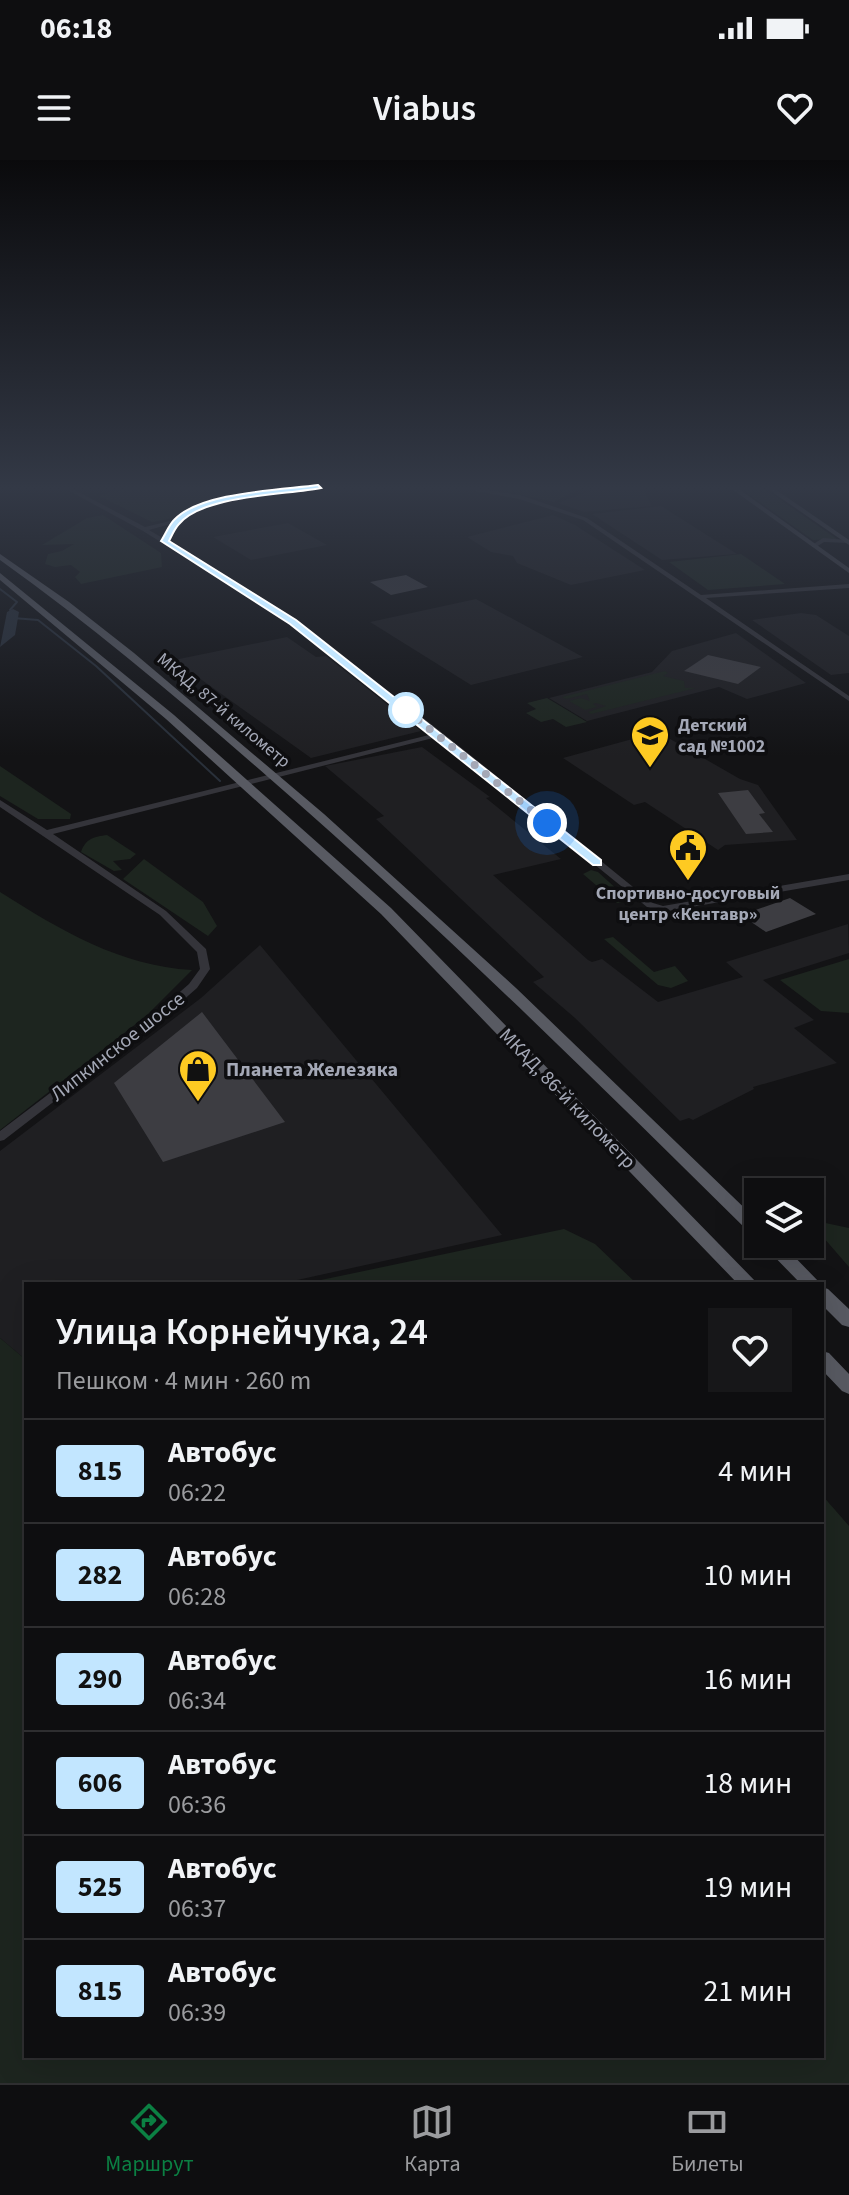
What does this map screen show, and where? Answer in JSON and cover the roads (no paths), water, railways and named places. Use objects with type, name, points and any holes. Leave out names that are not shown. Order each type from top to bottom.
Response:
[{"type":"highway","name":"МКАД, 87-й километр","points":[[1,577],[159,707],[386,911]]},
{"type":"highway","name":"МКАД, 87-й километр","points":[[28,577],[105,634],[198,710],[418,902]]},
{"type":"highway","name":"МКАД, 86-й километр","points":[[418,902],[744,1217]]},
{"type":"highway","name":"МКАД, 86-й километр","points":[[386,911],[747,1282]]},
{"type":"highway","points":[[785,1258],[810,1282]]},
{"type":"highway","points":[[824,1296],[849,1320]]},
{"type":"highway","points":[[824,1360],[849,1386]]},
{"type":"street","points":[[225,577],[293,622],[650,905],[662,909],[849,877]]},
{"type":"street","points":[[668,577],[849,699]]},
{"type":"street","points":[[698,597],[849,586]]},
{"type":"street","points":[[47,833],[437,735]]},
{"type":"street","name":"Липкинское шоссе","points":[[0,803],[163,913],[202,951],[205,969],[197,982],[169,1008],[0,1137]]},
{"type":"waterway","points":[[0,589],[17,602],[10,610],[13,612]]},
{"type":"waterway","points":[[0,643],[9,635],[13,612]]},
{"type":"waterway","points":[[13,618],[38,620],[96,666],[220,781]]},
{"type":"place","name":"Детский сад №1002","points":[[650,769]]},
{"type":"place","name":"Спортивно-досуговый центр «Кентавр»","points":[[688,882]]},
{"type":"place","name":"Планета Железяка","points":[[198,1103]]}]
